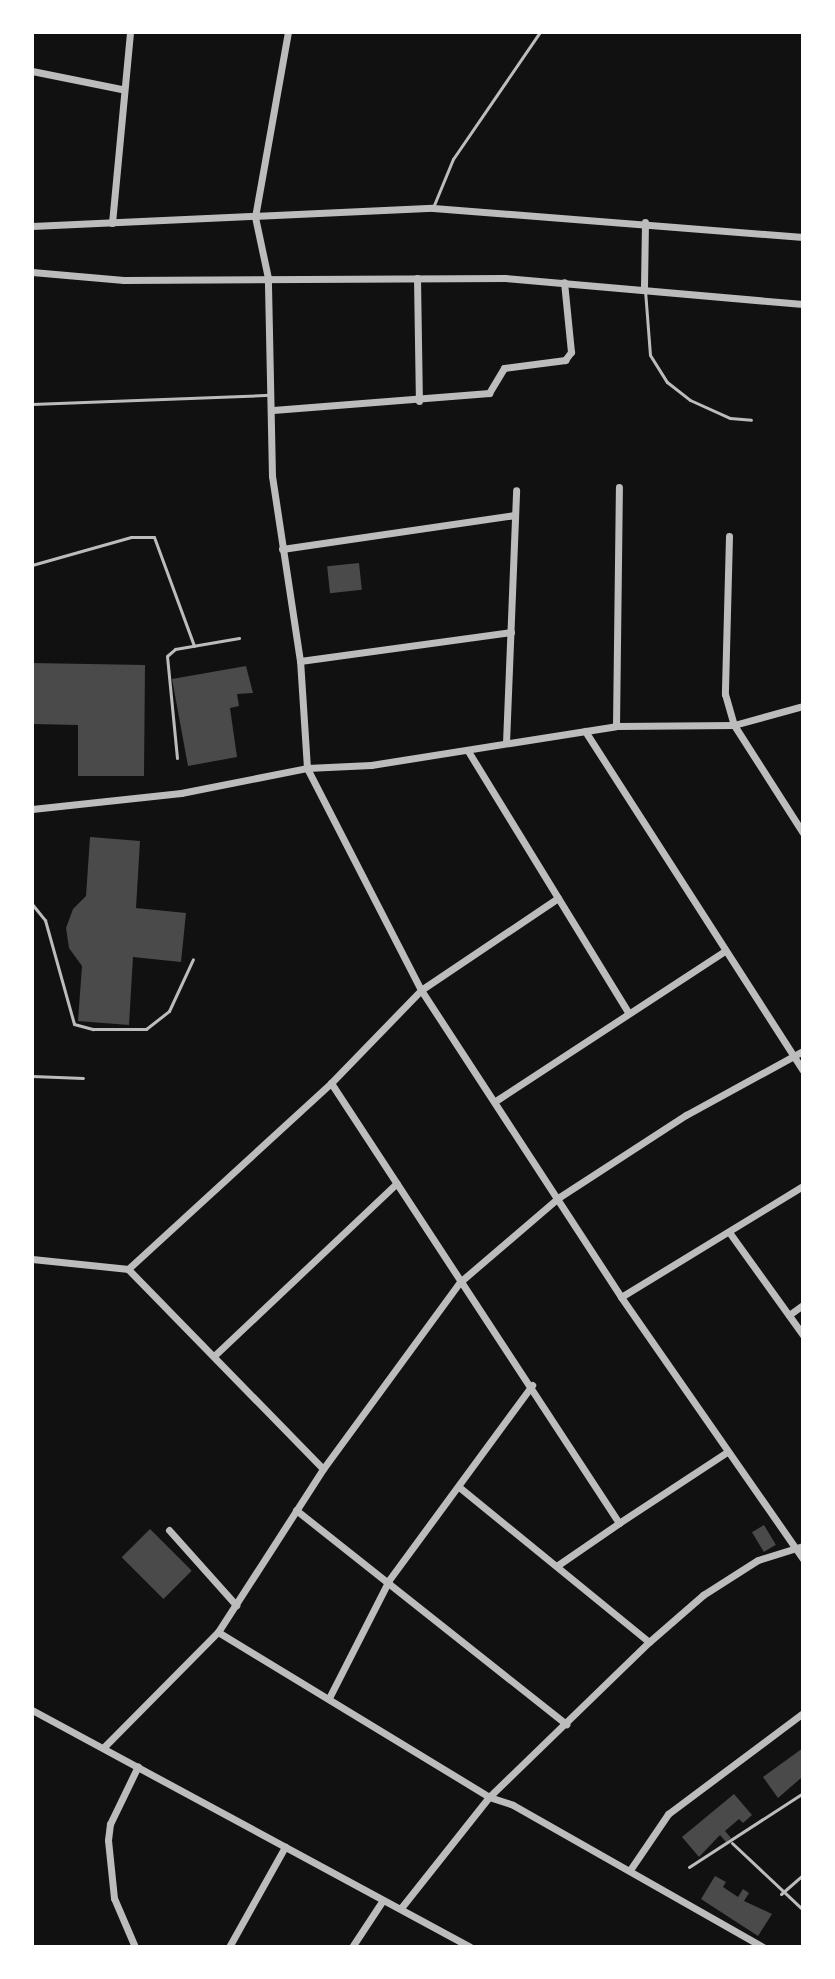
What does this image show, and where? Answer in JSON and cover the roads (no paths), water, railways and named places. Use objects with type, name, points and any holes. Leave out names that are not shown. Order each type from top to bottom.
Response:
[{"type":"street","points":[[112,223],[121,89],[130,32]]},
{"type":"street","points":[[288,32],[255,217],[268,278],[274,395],[272,476],[300,661],[307,768],[421,990],[497,1100],[621,1297],[727,1452],[800,1547],[803,1559]]},
{"type":"street","points":[[32,71],[121,89]]},
{"type":"street","points":[[32,226],[433,208],[645,222],[803,237]]},
{"type":"street","points":[[644,286],[645,222]]},
{"type":"street","points":[[32,272],[124,280],[417,278],[564,282],[644,286],[803,304]]},
{"type":"street","points":[[417,278],[419,401]]},
{"type":"street","points":[[273,410],[419,401],[489,393],[504,368],[565,360],[573,341],[564,282]]},
{"type":"street","points":[[616,726],[619,487]]},
{"type":"street","points":[[506,743],[516,490]]},
{"type":"street","points":[[282,549],[515,515]]},
{"type":"street","points":[[729,536],[724,683],[734,725],[803,833]]},
{"type":"street","points":[[300,661],[511,632]]},
{"type":"street","points":[[32,809],[181,793],[307,768],[371,765],[616,726],[734,725],[803,706]]},
{"type":"street","points":[[585,731],[803,1070]]},
{"type":"street","points":[[468,751],[628,1012]]},
{"type":"street","points":[[128,1269],[331,1083],[421,990],[558,898]]},
{"type":"street","points":[[497,1100],[725,951]]},
{"type":"street","points":[[104,1747],[218,1632],[323,1469],[460,1282],[558,1198],[793,1054],[803,1051]]},
{"type":"street","points":[[331,1083],[460,1282],[532,1385],[619,1523]]},
{"type":"street","points":[[215,1355],[397,1183]]},
{"type":"street","points":[[621,1297],[803,1186]]},
{"type":"street","points":[[729,1232],[803,1335]]},
{"type":"street","points":[[32,1259],[128,1269],[323,1469]]},
{"type":"street","points":[[789,1315],[803,1305]]},
{"type":"street","points":[[329,1698],[389,1580],[532,1385]]},
{"type":"street","points":[[558,1565],[727,1452]]},
{"type":"street","points":[[459,1487],[649,1642]]},
{"type":"street","points":[[296,1510],[389,1580],[566,1724]]},
{"type":"street","points":[[169,1530],[236,1605]]},
{"type":"street","points":[[401,1908],[489,1797],[649,1642],[703,1595],[758,1560],[800,1547]]},
{"type":"street","points":[[218,1632],[489,1797],[630,1870],[763,1947]]},
{"type":"street","points":[[32,1710],[470,1947]]},
{"type":"street","points":[[630,1870],[668,1814],[803,1713]]},
{"type":"street","points":[[135,1947],[114,1898],[108,1840],[110,1824],[138,1766]]},
{"type":"street","points":[[229,1947],[285,1847]]},
{"type":"street","points":[[352,1947],[383,1900]]},
{"type":"lane","points":[[433,208],[453,159],[540,32]]},
{"type":"lane","points":[[644,286],[650,355],[667,382],[703,406],[730,418],[751,420]]},
{"type":"lane","points":[[32,404],[274,395]]},
{"type":"lane","points":[[32,565],[131,537],[154,537],[194,646]]},
{"type":"lane","points":[[177,758],[165,666],[175,649],[239,638]]},
{"type":"lane","points":[[32,904],[45,920],[74,1024],[93,1029],[146,1029],[169,1011],[193,959]]},
{"type":"lane","points":[[32,1076],[83,1078]]},
{"type":"lane","points":[[689,1867],[732,1843],[803,1793]]},
{"type":"lane","points":[[732,1843],[781,1894],[803,1910]]},
{"type":"lane","points":[[781,1894],[803,1875]]}]
